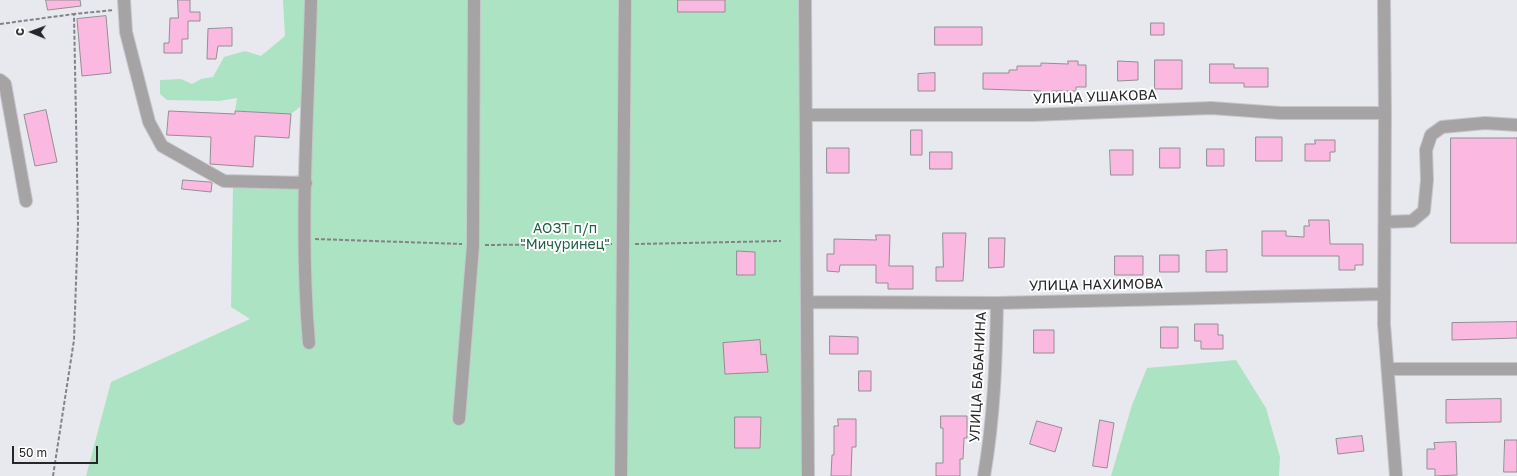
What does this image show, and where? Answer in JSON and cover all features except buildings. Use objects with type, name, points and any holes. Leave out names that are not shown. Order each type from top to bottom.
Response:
[{"type":"street","points":[[309,343],[304,288],[304,238],[311,0]]},
{"type":"street","points":[[459,419],[473,245],[474,0]]},
{"type":"street","points":[[621,476],[625,0]]},
{"type":"street","points":[[806,0],[808,476]]},
{"type":"street","points":[[1384,0],[1386,113],[1384,324],[1396,476]]},
{"type":"street","points":[[124,5],[126,32],[149,122],[162,146],[224,181],[306,183]]},
{"type":"street","points":[[0,80],[5,84],[26,201]]},
{"type":"street","name":"УЛИЦА УШАКОВА","points":[[806,115],[1032,115],[1211,108],[1280,113],[1386,113]]},
{"type":"street","points":[[1385,222],[1412,221],[1424,212],[1427,180],[1426,150],[1431,135],[1442,127],[1485,123],[1517,125]]},
{"type":"street","name":"УЛИЦА НАХИМОВА","points":[[808,302],[997,302],[1384,294]]},
{"type":"street","name":"УЛИЦА БАБАНИНА","points":[[984,476],[990,444],[995,382],[997,302]]},
{"type":"street","points":[[1388,369],[1517,368]]},
{"type":"path","points":[[0,24],[74,14],[124,5]]},
{"type":"path","points":[[53,476],[74,340],[78,224],[74,14]]},
{"type":"path","points":[[304,238],[473,245],[781,241]]},
{"type":"green space","name":"АОЗТ п/п \"Мичуринец\"","points":[[283,0],[800,0],[803,476],[86,476],[111,382],[250,319],[231,307],[233,187],[303,174],[305,103],[291,114],[235,111],[237,98],[219,101],[167,100],[160,94],[160,80],[181,79],[192,84],[201,79],[213,77],[224,57],[245,51],[261,56],[285,36]]},
{"type":"green space","points":[[1236,360],[1266,408],[1280,457],[1279,476],[1111,476],[1132,405],[1147,368]]}]
